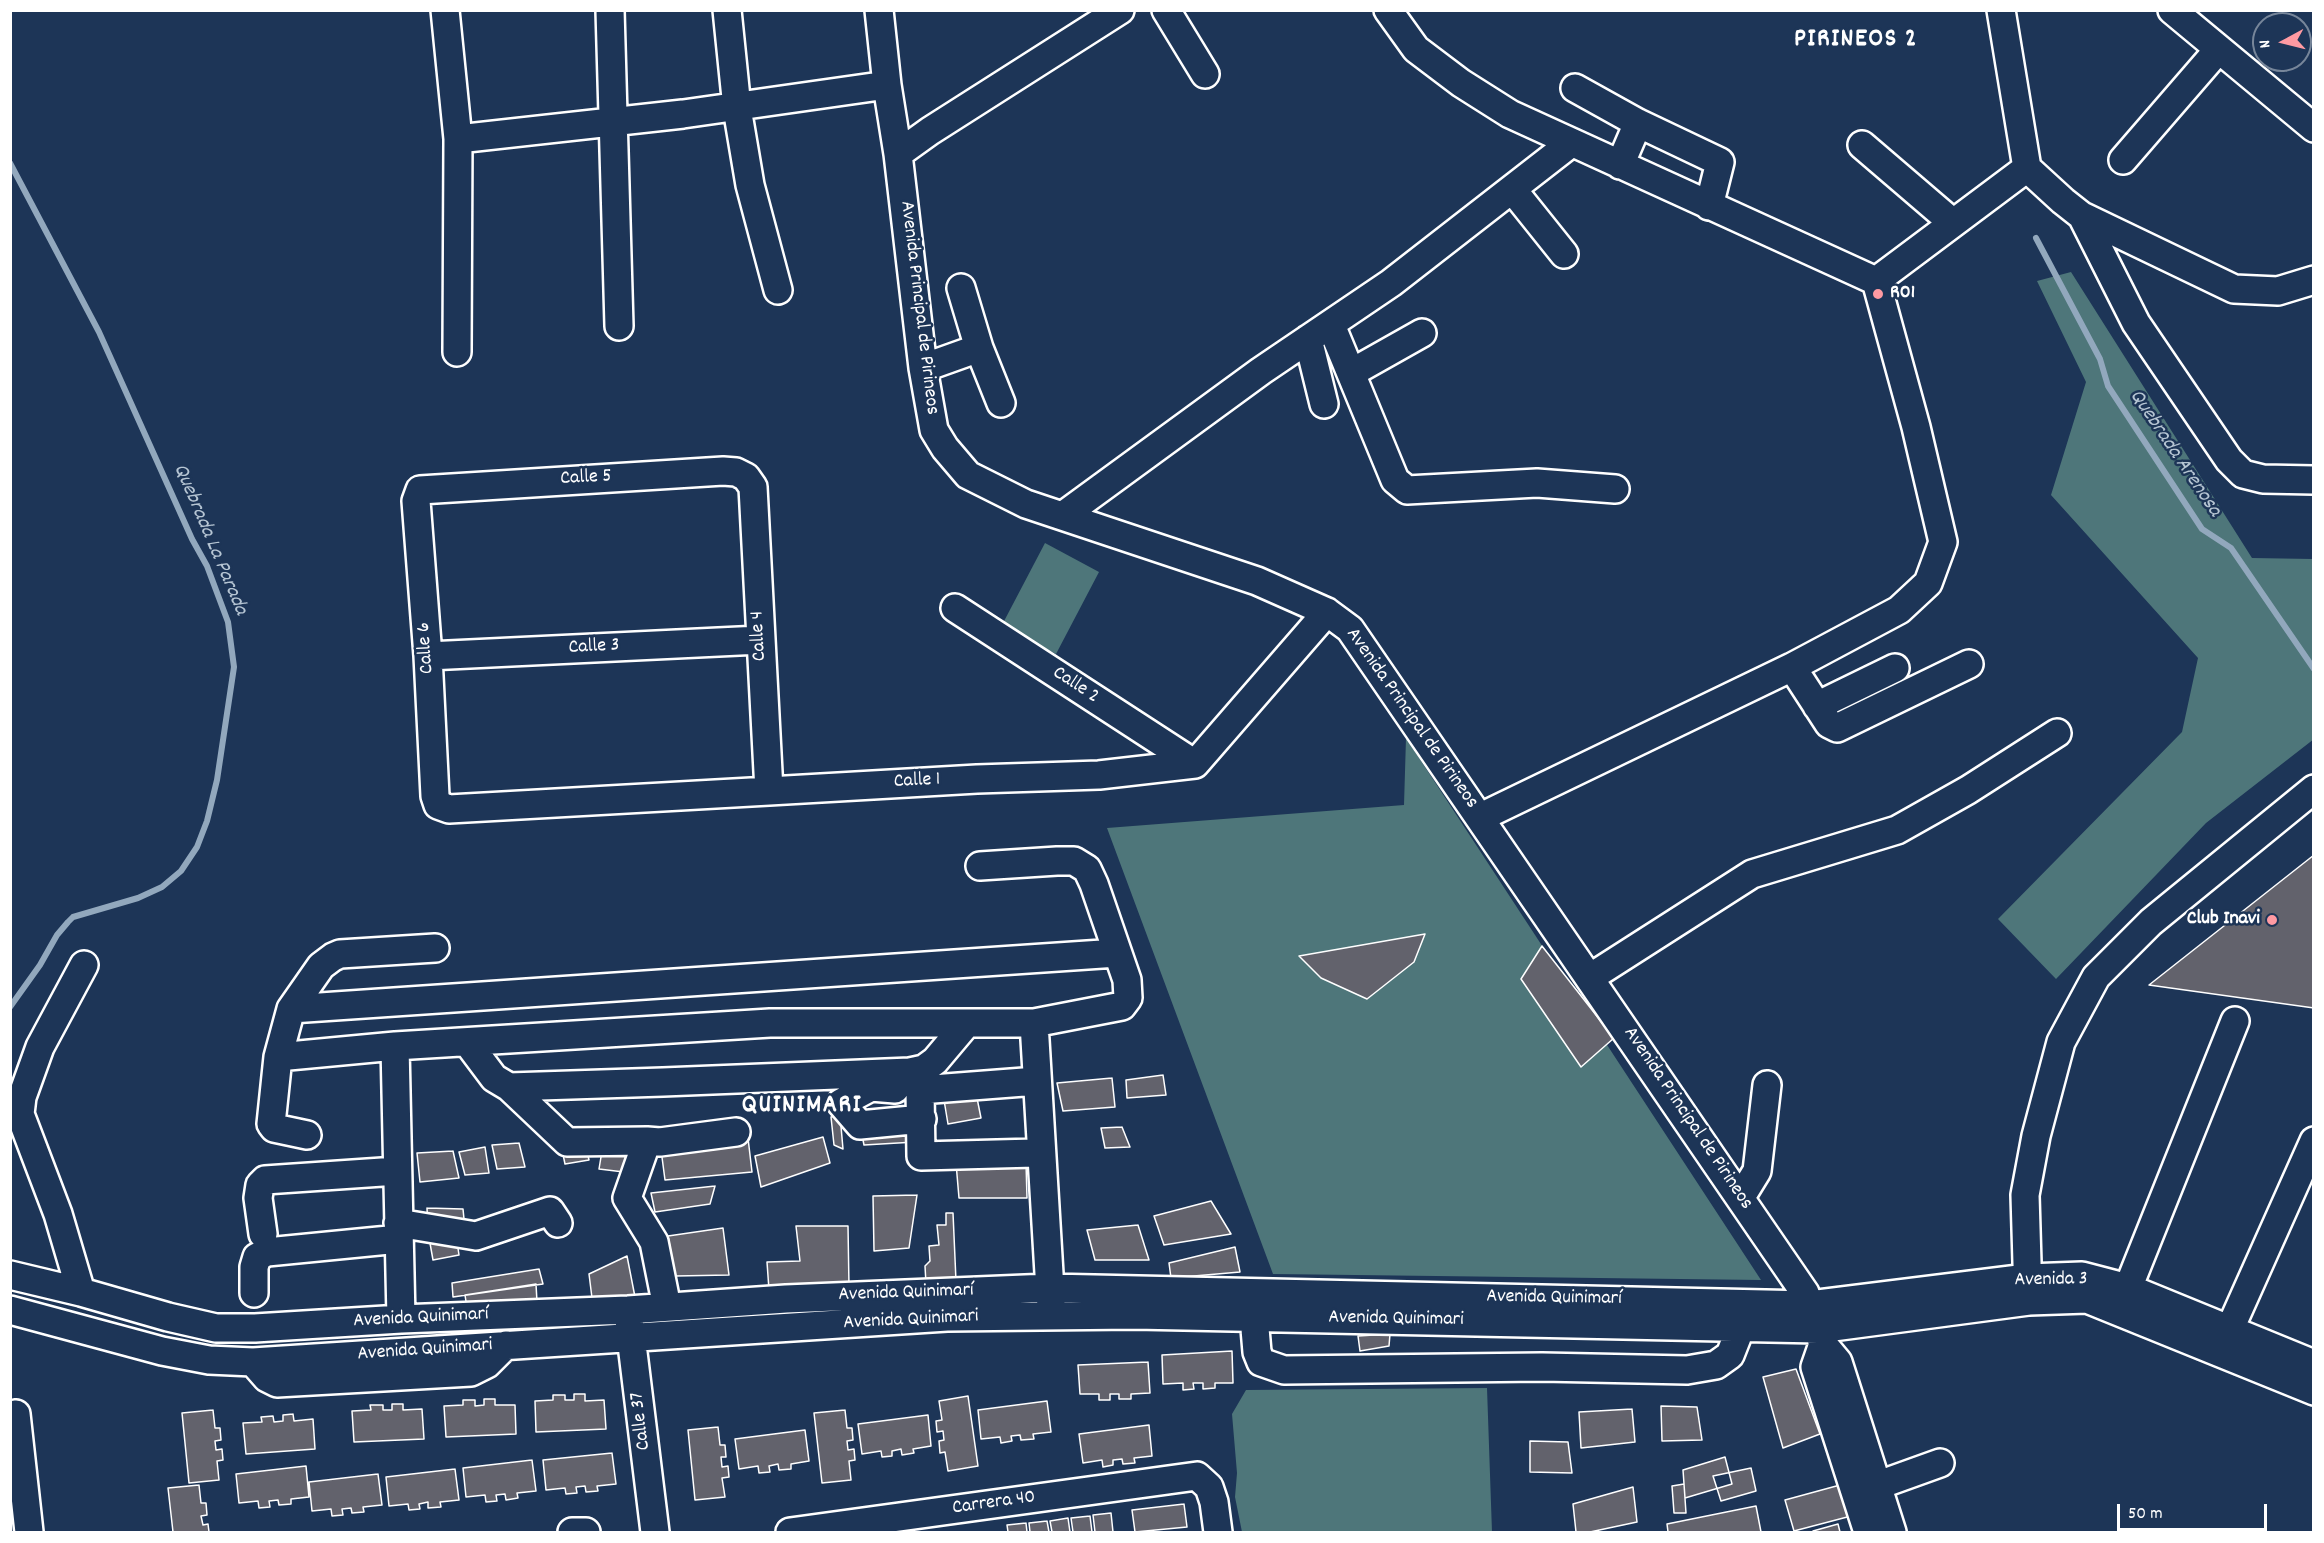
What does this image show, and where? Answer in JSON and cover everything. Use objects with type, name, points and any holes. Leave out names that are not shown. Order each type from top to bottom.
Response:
[{"type":"street","points":[[445,10],[458,139],[457,352]]},
{"type":"street","points":[[610,10],[619,326]]},
{"type":"street","points":[[728,10],[737,108],[750,185],[778,290]]},
{"type":"street","name":"Avenida Principal de Pirineos","points":[[879,10],[922,369],[934,430],[945,448],[968,475],[1026,504],[1257,581],[1327,612],[1350,629],[1591,977],[1805,1293],[1817,1326],[1838,1362],[1892,1533]]},
{"type":"street","points":[[898,154],[930,130],[1120,10]]},
{"type":"street","points":[[1166,10],[1205,74]]},
{"type":"street","points":[[1388,10],[1416,50],[1461,83],[1510,114],[1876,281]]},
{"type":"street","points":[[2001,10],[2026,168],[2082,216],[2234,289],[2278,291],[2313,280]]},
{"type":"street","points":[[2172,10],[2313,128]]},
{"type":"street","points":[[2123,160],[2219,49]]},
{"type":"street","points":[[458,139],[737,108],[887,85]]},
{"type":"street","points":[[1575,88],[1638,123],[1720,162],[1709,206]]},
{"type":"street","points":[[1620,165],[1638,123]]},
{"type":"street","points":[[1064,515],[1251,378],[1391,283],[1571,143]]},
{"type":"street","points":[[1862,145],[1953,223]]},
{"type":"street","points":[[1876,281],[2026,168]]},
{"type":"street","points":[[1512,189],[1564,254]]},
{"type":"street","points":[[2082,216],[2136,323],[2229,460],[2244,474],[2263,479],[2313,480]]},
{"type":"street","points":[[1481,817],[1792,667],[1899,610],[1928,583],[1942,542],[1916,427],[1876,281]]},
{"type":"street","points":[[962,288],[979,348],[1001,403]]},
{"type":"street","points":[[1331,325],[1395,480],[1407,490],[1537,483],[1615,489]]},
{"type":"street","points":[[1351,373],[1422,333]]},
{"type":"street","points":[[1308,339],[1324,404]]},
{"type":"street","points":[[922,369],[979,348]]},
{"type":"street","name":"Calle 5","points":[[420,490],[723,471],[736,472],[750,481]]},
{"type":"street","name":"Calle 4","points":[[750,481],[753,487],[769,791]]},
{"type":"street","name":"Calle 6","points":[[420,490],[416,501],[428,656],[435,796],[438,806]]},
{"type":"street","name":"Calle 2","points":[[955,608],[1195,764]]},
{"type":"street","points":[[1195,764],[1327,612]]},
{"type":"street","name":"Calle 3","points":[[428,656],[760,640]]},
{"type":"street","points":[[1792,667],[1829,724],[1836,728],[1969,664]]},
{"type":"street","points":[[1818,706],[1895,668]]},
{"type":"street","points":[[1591,977],[1752,874],[1897,830],[1968,790],[2057,733]]},
{"type":"street","name":"Calle 1","points":[[438,806],[449,808],[977,779],[1099,775],[1195,764]]},
{"type":"street","points":[[2028,1290],[2025,1195],[2036,1136],[2061,1042],[2096,977],[2151,922],[2313,789]]},
{"type":"street","points":[[278,1057],[395,1046],[770,1023],[1034,1023],[1122,1006],[1128,998],[1126,980],[1087,869],[1074,861],[980,866]]},
{"type":"street","points":[[308,1135],[274,1128],[271,1124],[278,1057],[291,1009],[321,966],[340,954],[435,948]]},
{"type":"street","points":[[291,1009],[1117,953]]},
{"type":"street","points":[[81,1292],[58,1214],[20,1114],[22,1097],[40,1047],[84,965]]},
{"type":"street","points":[[2128,1288],[2235,1021]]},
{"type":"street","points":[[509,1087],[910,1072],[924,1069],[935,1061],[967,1023]]},
{"type":"street","points":[[1034,1023],[1052,1316]]},
{"type":"street","points":[[467,1042],[494,1078],[509,1087],[567,1142],[660,1142],[736,1131]]},
{"type":"street","points":[[395,1046],[401,1319]]},
{"type":"street","points":[[922,1119],[860,1125],[841,1103],[871,1087],[920,1090],[1037,1081]]},
{"type":"street","points":[[1741,1197],[1757,1171],[1767,1085]]},
{"type":"street","points":[[920,1090],[921,1156],[1035,1153]]},
{"type":"street","points":[[647,1141],[627,1198],[654,1242],[667,1307]]},
{"type":"street","points":[[2229,1331],[2313,1141]]},
{"type":"street","points":[[263,1234],[258,1198],[260,1185],[265,1180],[398,1171]]},
{"type":"street","points":[[254,1293],[254,1267],[257,1257],[267,1252],[398,1231],[476,1236],[550,1211],[558,1223]]},
{"type":"street","name":"Avenida Quinimarí","points":[[10,1275],[216,1328],[255,1328],[401,1319],[628,1310],[786,1299],[1049,1288],[1817,1326]]},
{"type":"street","name":"Avenida 3","points":[[1817,1326],[2028,1290],[2082,1276],[2128,1288],[2313,1365]]},
{"type":"street","name":"Avenida 3","points":[[2028,1290],[2087,1299],[2313,1391]]},
{"type":"street","name":"Avenida Quinimari","points":[[10,1310],[162,1351],[208,1360],[253,1362],[267,1378],[277,1383],[471,1372],[487,1364],[506,1345],[947,1317],[1254,1317],[1741,1327],[1817,1326]]},
{"type":"street","name":"Calle 37","points":[[628,1310],[655,1533]]},
{"type":"street","points":[[1254,1317],[1257,1352],[1261,1362],[1284,1370],[1542,1367],[1687,1370],[1716,1365],[1730,1355],[1741,1327]]},
{"type":"street","points":[[1817,1326],[1815,1367],[1868,1533]]},
{"type":"street","points":[[16,1414],[29,1533]]},
{"type":"street","points":[[1876,1486],[1941,1463]]},
{"type":"street","name":"Carrera 40","points":[[790,1533],[1197,1476],[1209,1487],[1214,1502],[1218,1533]]},
{"type":"street","points":[[572,1533],[586,1533]]},
{"type":"green space","points":[[2071,272],[2252,558],[2313,559],[2314,739],[2206,823],[2056,979],[1998,919],[2182,732],[2198,658],[2051,495],[2086,382],[2037,281]]},
{"type":"green space","points":[[1045,543],[1099,572],[1056,654],[1002,625]]},
{"type":"green space","points":[[1406,738],[1761,1280],[1273,1274],[1107,828],[1404,805]]},
{"type":"green space","points":[[1487,1388],[1492,1532],[1242,1532],[1235,1497],[1237,1473],[1232,1414],[1246,1390]]},
{"type":"building","name":"Club Inavi","points":[[2314,855],[2314,1008],[2149,985]]},
{"type":"building","points":[[1425,934],[1414,962],[1367,999],[1321,978],[1299,956]]},
{"type":"building","points":[[1542,946],[1614,1038],[1581,1067],[1521,979]]},
{"type":"building","points":[[1163,1075],[1166,1095],[1127,1098],[1126,1080]]},
{"type":"building","points":[[1112,1078],[1115,1107],[1063,1111],[1057,1083]]},
{"type":"building","points":[[976,1093],[981,1118],[948,1124],[944,1100]]},
{"type":"building","points":[[840,1115],[843,1149],[834,1145],[831,1117]]},
{"type":"building","points":[[909,1124],[915,1142],[864,1145],[860,1125]]},
{"type":"building","points":[[1122,1127],[1130,1147],[1105,1148],[1101,1128]]},
{"type":"building","points":[[823,1137],[830,1163],[761,1187],[755,1156]]},
{"type":"building","points":[[584,1138],[589,1160],[565,1164],[560,1140]]},
{"type":"building","points":[[748,1138],[752,1172],[665,1180],[660,1142]]},
{"type":"building","points":[[519,1143],[525,1167],[497,1169],[492,1145]]},
{"type":"building","points":[[485,1147],[489,1173],[465,1175],[459,1152]]},
{"type":"building","points":[[453,1151],[459,1178],[420,1182],[417,1153]]},
{"type":"building","points":[[602,1151],[638,1154],[632,1173],[599,1169]]},
{"type":"building","points":[[956,1163],[1026,1163],[1027,1198],[959,1198]]},
{"type":"building","points":[[715,1186],[710,1204],[655,1212],[651,1193]]},
{"type":"building","points":[[917,1195],[909,1248],[874,1251],[873,1196]]},
{"type":"building","points":[[1211,1201],[1231,1234],[1164,1245],[1154,1216]]},
{"type":"building","points":[[427,1208],[463,1209],[465,1229],[455,1228],[459,1255],[433,1260]]},
{"type":"building","points":[[946,1213],[953,1213],[956,1281],[926,1284],[925,1266],[930,1261],[929,1246],[939,1245],[937,1225],[946,1225]]},
{"type":"building","points":[[1138,1225],[1149,1260],[1095,1260],[1087,1230]]},
{"type":"building","points":[[796,1226],[848,1226],[849,1287],[769,1290],[767,1262],[800,1261]]},
{"type":"building","points":[[723,1228],[729,1275],[675,1276],[668,1236]]},
{"type":"building","points":[[1235,1247],[1240,1272],[1171,1278],[1169,1263]]},
{"type":"building","points":[[627,1256],[635,1297],[593,1306],[589,1274]]},
{"type":"building","points":[[539,1269],[543,1284],[453,1297],[452,1283]]},
{"type":"building","points":[[536,1284],[537,1302],[467,1308],[465,1295]]},
{"type":"building","points":[[1390,1334],[1389,1346],[1360,1351],[1358,1336]]},
{"type":"building","points":[[1232,1351],[1233,1383],[1215,1383],[1215,1388],[1203,1389],[1203,1383],[1193,1383],[1194,1389],[1183,1390],[1183,1383],[1163,1384],[1162,1355]]},
{"type":"building","points":[[1148,1362],[1150,1393],[1131,1394],[1131,1399],[1119,1399],[1119,1394],[1110,1394],[1110,1400],[1099,1400],[1099,1394],[1080,1394],[1078,1365]]},
{"type":"building","points":[[1796,1369],[1820,1434],[1783,1448],[1763,1377]]},
{"type":"building","points":[[574,1394],[585,1394],[585,1401],[604,1400],[606,1429],[536,1432],[535,1401],[553,1400],[553,1395],[565,1395],[565,1400],[574,1400]]},
{"type":"building","points":[[968,1396],[978,1466],[948,1471],[945,1452],[940,1453],[939,1441],[944,1440],[943,1431],[937,1432],[936,1421],[942,1420],[939,1401]]},
{"type":"building","points":[[484,1399],[495,1399],[495,1405],[515,1405],[516,1434],[446,1437],[444,1406],[463,1405],[463,1400],[475,1400],[475,1406],[484,1405]]},
{"type":"building","points":[[1047,1401],[1051,1432],[1033,1434],[1034,1439],[1021,1440],[1020,1435],[1011,1436],[1012,1441],[1001,1443],[1000,1437],[981,1439],[978,1410]]},
{"type":"building","points":[[392,1404],[403,1404],[403,1410],[422,1409],[424,1439],[354,1442],[352,1411],[371,1410],[370,1405],[383,1405],[383,1410],[392,1410]]},
{"type":"building","points":[[1661,1406],[1697,1407],[1702,1440],[1662,1441]]},
{"type":"building","points":[[1632,1409],[1635,1442],[1581,1448],[1579,1412]]},
{"type":"building","points":[[213,1410],[215,1428],[220,1428],[221,1440],[215,1441],[216,1450],[222,1449],[223,1460],[217,1461],[219,1480],[189,1483],[182,1413]]},
{"type":"building","points":[[845,1410],[847,1428],[852,1428],[853,1440],[847,1441],[848,1450],[854,1449],[855,1460],[849,1461],[851,1480],[822,1483],[814,1413]]},
{"type":"building","points":[[293,1414],[294,1421],[313,1419],[315,1449],[246,1454],[243,1423],[262,1422],[261,1417],[273,1416],[274,1422],[283,1421],[283,1415]]},
{"type":"building","points":[[928,1415],[931,1446],[913,1449],[914,1453],[902,1455],[901,1449],[892,1451],[892,1456],[882,1457],[881,1451],[862,1454],[858,1424]]},
{"type":"building","points":[[1149,1425],[1152,1456],[1134,1458],[1135,1463],[1123,1464],[1122,1459],[1113,1460],[1113,1465],[1103,1467],[1102,1460],[1083,1463],[1079,1434]]},
{"type":"building","points":[[718,1427],[720,1445],[725,1445],[726,1457],[721,1457],[722,1467],[728,1466],[729,1477],[722,1478],[725,1497],[695,1500],[688,1430]]},
{"type":"building","points":[[805,1430],[809,1461],[791,1464],[791,1469],[779,1470],[778,1464],[769,1466],[770,1472],[759,1473],[758,1466],[739,1469],[735,1439]]},
{"type":"building","points":[[1530,1441],[1568,1442],[1572,1473],[1530,1472]]},
{"type":"building","points":[[612,1453],[616,1484],[597,1486],[598,1491],[586,1492],[585,1486],[576,1487],[577,1493],[566,1494],[565,1488],[546,1490],[543,1460]]},
{"type":"building","points":[[1725,1457],[1732,1484],[1685,1498],[1683,1470]]},
{"type":"building","points":[[532,1460],[536,1491],[517,1493],[518,1498],[506,1500],[505,1494],[496,1495],[497,1501],[486,1502],[485,1495],[466,1497],[463,1468]]},
{"type":"building","points":[[306,1466],[309,1497],[291,1499],[291,1504],[279,1505],[278,1500],[269,1501],[270,1507],[259,1508],[258,1501],[239,1503],[236,1474]]},
{"type":"building","points":[[1751,1468],[1756,1491],[1721,1501],[1713,1476]]},
{"type":"building","points":[[455,1469],[459,1500],[440,1502],[441,1507],[428,1508],[428,1502],[419,1504],[420,1509],[409,1510],[408,1504],[389,1506],[386,1477]]},
{"type":"building","points":[[378,1474],[382,1505],[363,1507],[364,1512],[352,1513],[351,1508],[342,1509],[343,1515],[332,1516],[331,1509],[312,1511],[309,1482]]},
{"type":"building","points":[[1684,1484],[1686,1513],[1674,1513],[1672,1486]]},
{"type":"building","points":[[199,1485],[201,1503],[206,1503],[207,1515],[201,1516],[203,1525],[208,1524],[209,1532],[173,1532],[168,1488]]},
{"type":"building","points":[[1840,1485],[1851,1516],[1794,1531],[1785,1500]]},
{"type":"building","points":[[1633,1487],[1637,1522],[1590,1532],[1576,1532],[1573,1504]]},
{"type":"building","points":[[1184,1504],[1187,1527],[1135,1532],[1132,1510]]},
{"type":"building","points":[[1756,1506],[1761,1532],[1668,1532],[1667,1524]]},
{"type":"building","points":[[1111,1513],[1113,1532],[1095,1532],[1093,1515]]},
{"type":"building","points":[[1090,1516],[1092,1532],[1073,1532],[1071,1518]]},
{"type":"building","points":[[1068,1518],[1070,1532],[1052,1532],[1050,1521]]},
{"type":"building","points":[[1047,1521],[1049,1532],[1030,1532],[1029,1523]]},
{"type":"building","points":[[1026,1523],[1027,1532],[1008,1532],[1007,1525]]},
{"type":"building","points":[[1838,1524],[1840,1532],[1813,1532],[1813,1531]]},
{"type":"waterway","name":"Quebrada La Parada","points":[[10,163],[99,332],[192,539],[207,566],[228,622],[234,667],[217,780],[207,821],[197,847],[181,871],[162,887],[138,898],[73,917],[57,935],[40,965],[10,1007]]},
{"type":"waterway","name":"Quebrada Arenosa","points":[[2036,238],[2100,359],[2108,386],[2202,529],[2231,548],[2314,669]]},
{"type":"place","name":"R01","points":[[1878,294]]},
{"type":"place","name":"Club Inavi","points":[[2272,920]]},
{"type":"district","name":"PIRINEOS 2","points":[[1856,41]]},
{"type":"district","name":"QUINIMARI","points":[[802,1107]]}]
